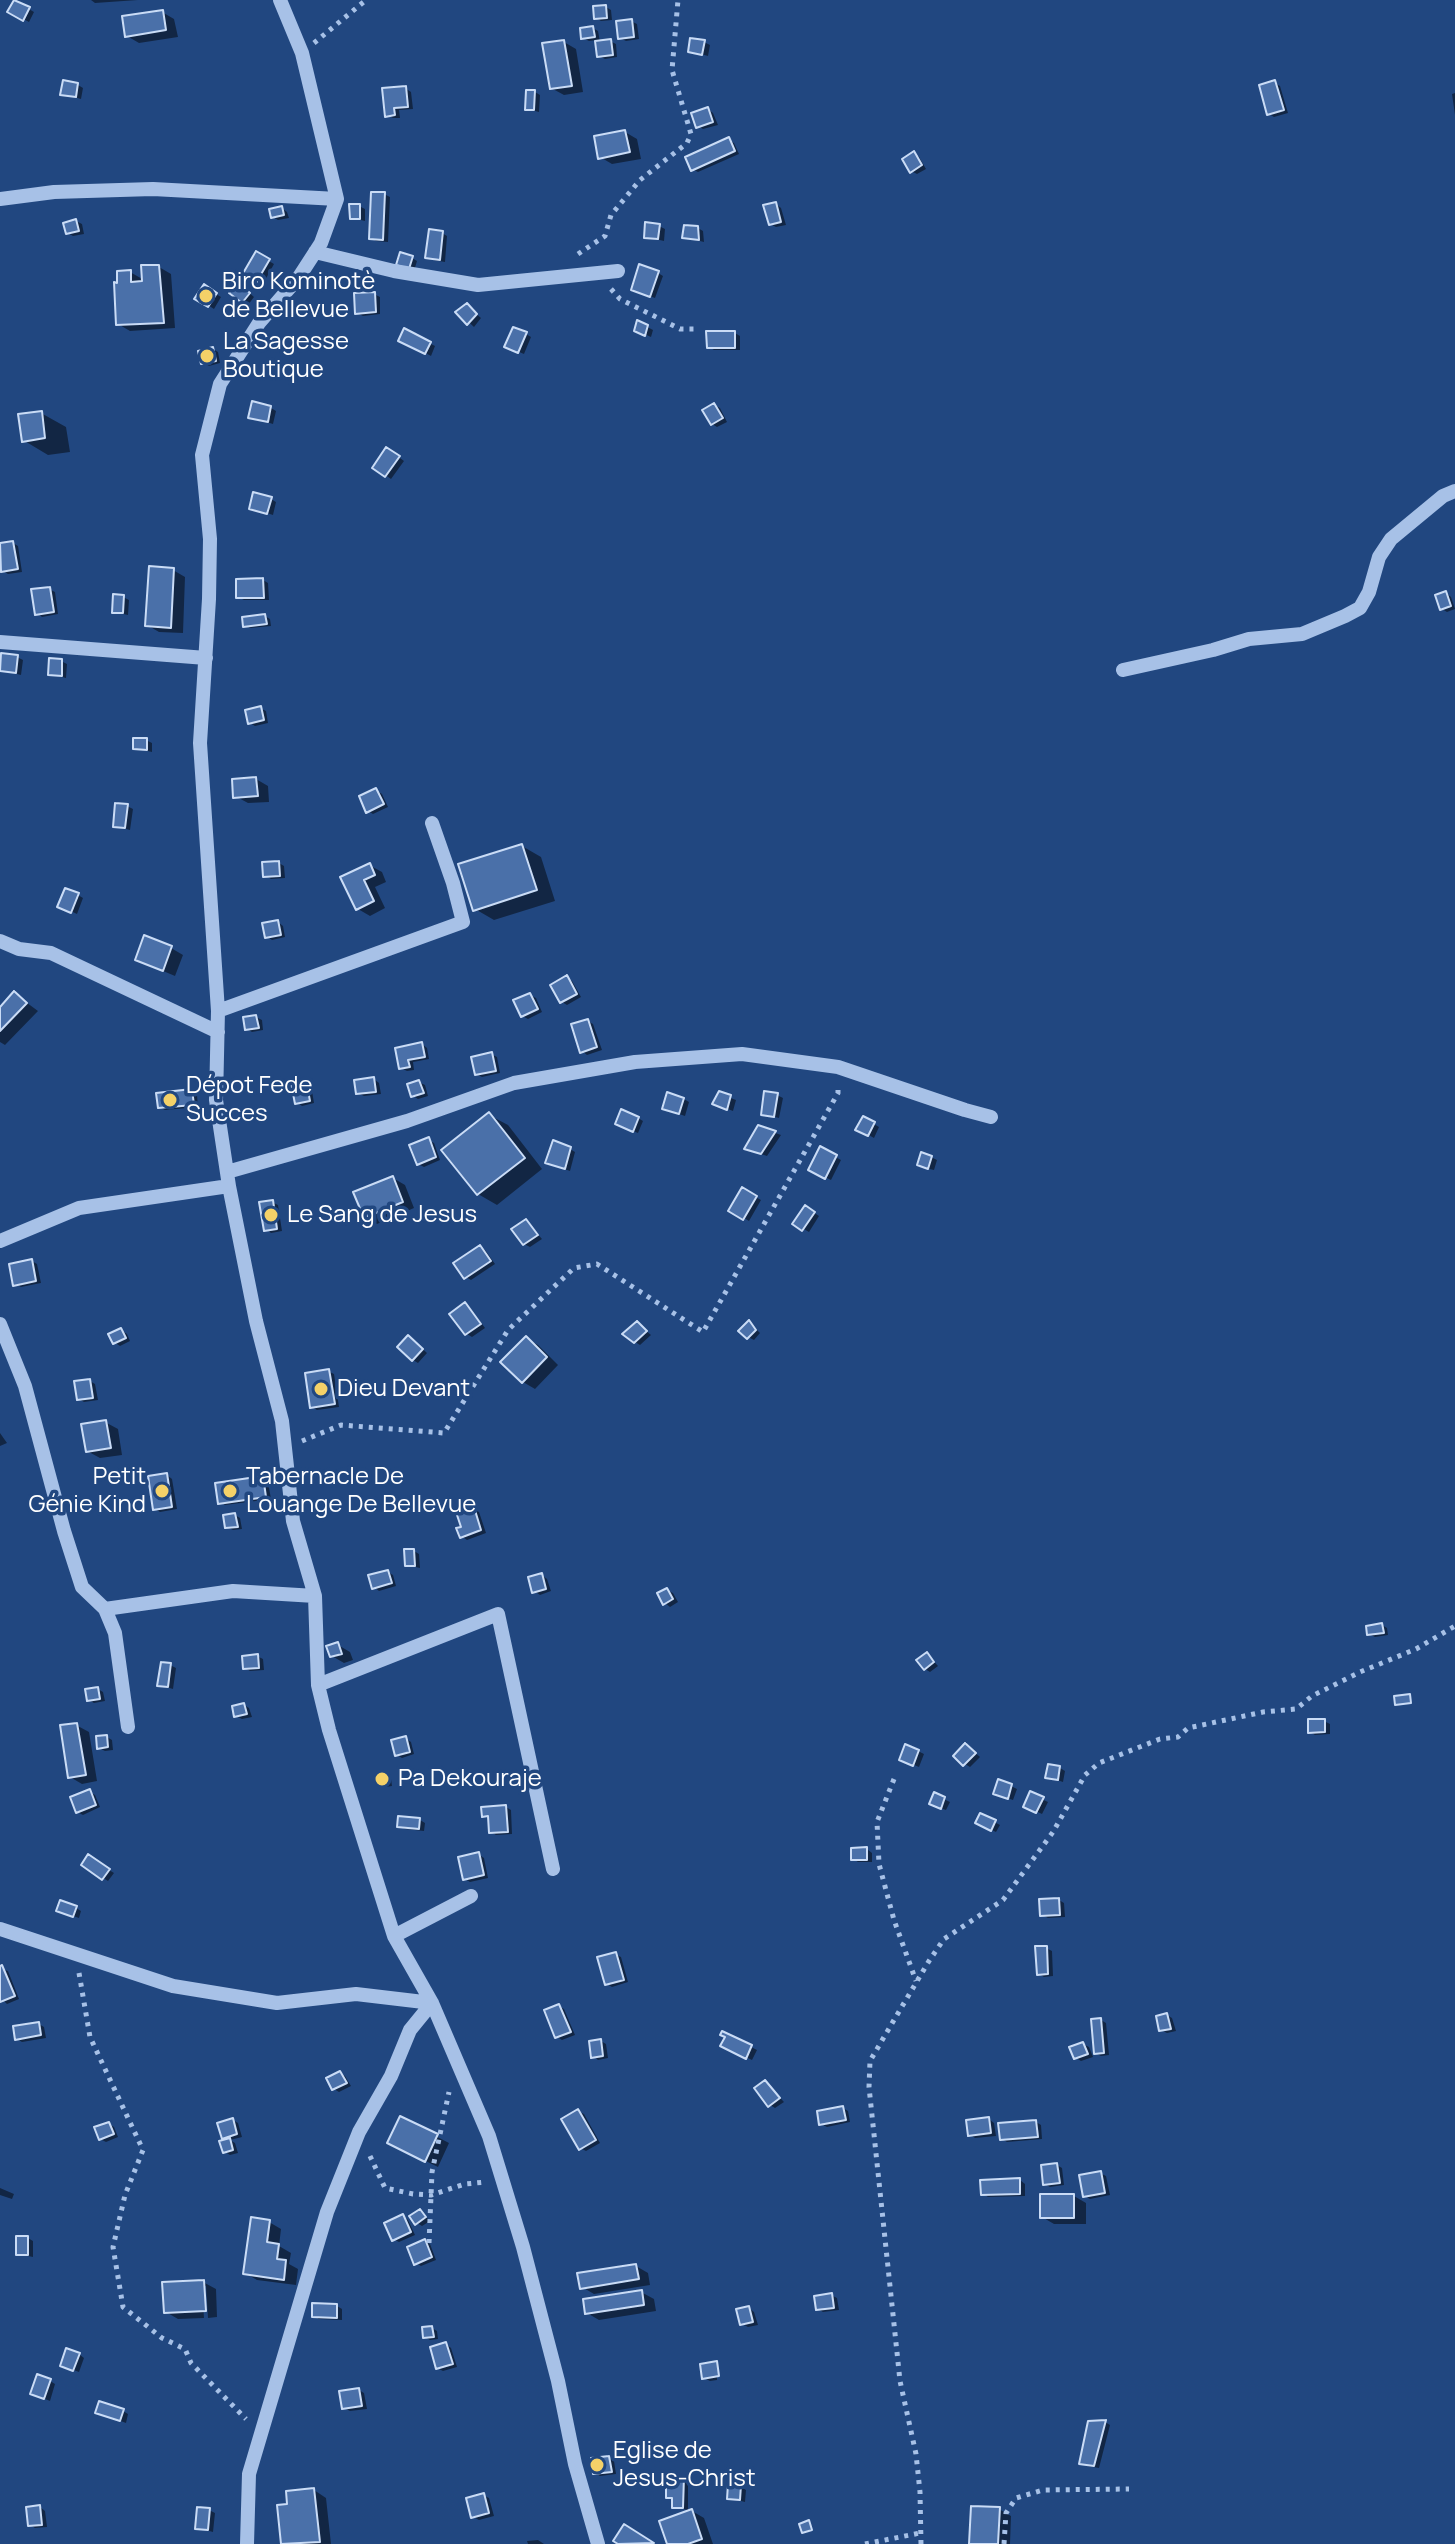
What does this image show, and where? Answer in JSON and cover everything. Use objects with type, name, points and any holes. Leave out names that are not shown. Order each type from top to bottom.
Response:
[{"type":"street","points":[[280,0],[302,53],[337,199],[315,252],[299,277],[259,323],[220,384],[202,455],[210,539],[200,743],[218,1011],[216,1100],[256,1321],[282,1421],[293,1521],[315,1596],[318,1685],[351,1804],[394,1936],[432,2003],[489,2136],[527,2262],[558,2381],[575,2464],[598,2544]]},
{"type":"street","points":[[0,199],[54,192],[153,189],[337,199]]},
{"type":"street","points":[[315,252],[394,271],[478,285],[618,271]]},
{"type":"street","points":[[1123,670],[1249,639],[1302,634],[1360,608],[1369,592],[1379,557],[1391,539],[1443,496],[1455,491]]},
{"type":"street","points":[[0,642],[206,658]]},
{"type":"street","points":[[218,1011],[463,922],[432,823]]},
{"type":"street","points":[[0,941],[19,949],[51,953],[218,1032]]},
{"type":"street","points":[[0,1241],[79,1208],[228,1179],[514,1083],[635,1062],[742,1054],[838,1067],[991,1117]]},
{"type":"street","points":[[0,1324],[25,1386],[82,1587],[105,1609],[115,1633],[128,1727]]},
{"type":"street","points":[[105,1609],[233,1591],[315,1596]]},
{"type":"street","points":[[318,1685],[498,1614],[553,1869]]},
{"type":"street","points":[[394,1936],[471,1896]]},
{"type":"street","points":[[0,1929],[173,1986],[277,2003],[356,1994],[432,2003]]},
{"type":"street","points":[[247,2544],[249,2474],[327,2212],[359,2132],[391,2076],[410,2030],[432,2003]]},
{"type":"path","points":[[302,53],[366,0]]},
{"type":"path","points":[[549,277],[605,236],[611,215],[640,180],[687,143],[691,134],[672,70],[678,0]]},
{"type":"path","points":[[598,273],[620,299],[680,329],[697,329]]},
{"type":"path","points":[[285,1448],[341,1425],[444,1433],[508,1330],[574,1268],[597,1264],[703,1332],[838,1093],[838,1067]]},
{"type":"path","points":[[921,2544],[916,2454],[900,2381],[869,2087],[870,2061],[944,1939],[1003,1900],[1053,1832],[1085,1775],[1099,1763],[1160,1739],[1178,1737],[1188,1728],[1263,1712],[1296,1709],[1312,1696],[1416,1649],[1455,1626]]},
{"type":"path","points":[[894,1779],[877,1822],[879,1864],[894,1920],[916,1982]]},
{"type":"path","points":[[76,1954],[90,2037],[143,2150],[125,2195],[113,2247],[123,2307],[162,2338],[185,2349],[191,2363],[261,2433]]},
{"type":"path","points":[[429,2243],[432,2172],[456,2064]]},
{"type":"path","points":[[359,2132],[385,2188],[431,2195],[465,2184],[503,2181]]},
{"type":"path","points":[[1004,2544],[1006,2513],[1016,2498],[1043,2490],[1129,2489]]},
{"type":"path","points":[[865,2544],[920,2533]]},
{"type":"building","points":[[14,0],[30,7],[23,21],[7,12]]},
{"type":"building","points":[[606,5],[607,18],[594,19],[593,6]]},
{"type":"building","points":[[163,10],[166,30],[125,37],[122,16]]},
{"type":"building","points":[[632,19],[634,37],[618,39],[616,21]]},
{"type":"building","points":[[593,26],[595,37],[581,39],[580,28]]},
{"type":"building","points":[[690,38],[705,40],[702,55],[688,52]]},
{"type":"building","points":[[611,39],[613,55],[597,57],[595,41]]},
{"type":"building","points":[[564,40],[572,86],[550,89],[542,43]]},
{"type":"building","points":[[63,80],[78,83],[76,97],[60,95]]},
{"type":"building","points":[[1275,80],[1284,110],[1267,115],[1259,85]]},
{"type":"building","points":[[406,86],[408,107],[394,108],[395,115],[385,117],[382,88]]},
{"type":"building","points":[[526,90],[535,90],[534,110],[525,110]]},
{"type":"building","points":[[708,107],[713,122],[696,128],[691,113]]},
{"type":"building","points":[[625,130],[630,152],[598,159],[594,136]]},
{"type":"building","points":[[729,137],[735,151],[691,171],[685,157]]},
{"type":"building","points":[[914,151],[922,165],[910,173],[902,159]]},
{"type":"building","points":[[371,192],[385,192],[383,240],[369,239]]},
{"type":"building","points":[[776,202],[781,222],[769,225],[763,205]]},
{"type":"building","points":[[349,204],[360,204],[360,219],[350,219]]},
{"type":"building","points":[[282,206],[284,215],[271,218],[269,209]]},
{"type":"building","points":[[76,219],[79,231],[66,234],[63,223]]},
{"type":"building","points":[[645,222],[660,224],[658,239],[644,238]]},
{"type":"building","points":[[684,225],[698,226],[699,240],[682,238]]},
{"type":"building","points":[[429,229],[443,231],[440,260],[425,258]]},
{"type":"building","points":[[256,251],[270,259],[256,283],[242,275]]},
{"type":"building","points":[[400,252],[413,256],[409,269],[396,265]]},
{"type":"building","points":[[639,264],[659,271],[650,297],[631,290]]},
{"type":"building","points":[[141,265],[159,265],[164,323],[116,325],[114,282],[117,283],[117,271],[131,270],[131,282],[142,281]]},
{"type":"building","points":[[238,282],[250,293],[242,303],[229,293]]},
{"type":"building","points":[[204,284],[217,293],[208,307],[194,299]]},
{"type":"building","points":[[375,292],[376,312],[355,314],[354,293]]},
{"type":"building","points":[[467,303],[477,314],[467,325],[455,312]]},
{"type":"building","points":[[637,320],[648,325],[645,336],[634,331]]},
{"type":"building","points":[[513,327],[527,332],[518,353],[504,347]]},
{"type":"building","points":[[404,328],[431,342],[425,354],[398,341]]},
{"type":"building","points":[[706,331],[735,331],[735,348],[707,348]]},
{"type":"building","points":[[213,347],[216,361],[201,364],[198,351]]},
{"type":"building","points":[[252,401],[271,406],[268,422],[248,418]]},
{"type":"building","points":[[714,403],[723,418],[711,425],[702,410]]},
{"type":"building","points":[[42,411],[45,438],[22,442],[18,414]]},
{"type":"building","points":[[386,447],[400,456],[385,477],[372,468]]},
{"type":"building","points":[[253,492],[272,497],[267,514],[249,509]]},
{"type":"building","points":[[13,541],[18,569],[1,572],[0,543]]},
{"type":"building","points":[[149,566],[174,568],[171,628],[145,626]]},
{"type":"building","points":[[263,578],[264,598],[236,598],[236,579]]},
{"type":"building","points":[[50,587],[54,612],[35,615],[31,589]]},
{"type":"building","points":[[1446,591],[1451,606],[1440,610],[1435,595]]},
{"type":"building","points":[[113,594],[124,595],[123,613],[112,613]]},
{"type":"building","points":[[265,614],[267,624],[243,627],[242,617]]},
{"type":"building","points":[[1,653],[18,655],[16,673],[0,671]]},
{"type":"building","points":[[49,658],[62,659],[62,676],[48,675]]},
{"type":"building","points":[[261,706],[264,720],[248,724],[245,710]]},
{"type":"building","points":[[133,738],[147,738],[147,750],[133,749]]},
{"type":"building","points":[[256,777],[258,796],[233,798],[232,779]]},
{"type":"building","points":[[376,788],[384,804],[366,813],[359,796]]},
{"type":"building","points":[[115,803],[128,804],[125,828],[113,827]]},
{"type":"building","points":[[522,844],[537,890],[473,911],[458,864]]},
{"type":"building","points":[[279,861],[280,876],[263,877],[262,862]]},
{"type":"building","points":[[370,863],[375,875],[364,880],[374,901],[356,910],[340,877]]},
{"type":"building","points":[[65,888],[79,893],[71,913],[57,907]]},
{"type":"building","points":[[278,920],[281,935],[265,938],[262,923]]},
{"type":"building","points":[[144,935],[172,946],[163,971],[135,960]]},
{"type":"building","points":[[567,975],[577,994],[560,1003],[550,985]]},
{"type":"building","points":[[14,991],[27,1003],[0,1031],[0,1007]]},
{"type":"building","points":[[530,993],[538,1009],[521,1017],[513,1000]]},
{"type":"building","points":[[256,1015],[259,1028],[245,1030],[243,1017]]},
{"type":"building","points":[[588,1019],[597,1047],[580,1053],[571,1024]]},
{"type":"building","points":[[422,1042],[425,1057],[408,1060],[410,1067],[399,1069],[395,1048]]},
{"type":"building","points":[[492,1052],[496,1071],[475,1075],[471,1057]]},
{"type":"building","points":[[374,1077],[376,1092],[356,1094],[354,1080]]},
{"type":"building","points":[[306,1080],[310,1101],[295,1104],[291,1083]]},
{"type":"building","points":[[419,1080],[424,1093],[411,1097],[407,1084]]},
{"type":"building","points":[[192,1089],[194,1105],[158,1108],[156,1093]]},
{"type":"building","points":[[719,1091],[731,1095],[727,1110],[712,1104]]},
{"type":"building","points":[[764,1091],[778,1093],[774,1117],[761,1115]]},
{"type":"building","points":[[667,1092],[684,1098],[679,1114],[662,1109]]},
{"type":"building","points":[[621,1109],[639,1117],[633,1132],[615,1124]]},
{"type":"building","points":[[489,1112],[525,1158],[477,1195],[441,1150]]},
{"type":"building","points":[[863,1116],[875,1122],[868,1136],[855,1130]]},
{"type":"building","points":[[758,1125],[776,1131],[761,1154],[744,1149]]},
{"type":"building","points":[[429,1137],[436,1157],[417,1165],[409,1145]]},
{"type":"building","points":[[553,1140],[571,1147],[565,1169],[545,1163]]},
{"type":"building","points":[[820,1146],[837,1155],[825,1179],[808,1170]]},
{"type":"building","points":[[921,1152],[932,1156],[928,1169],[917,1165]]},
{"type":"building","points":[[393,1176],[403,1202],[364,1218],[353,1192]]},
{"type":"building","points":[[742,1187],[757,1196],[743,1220],[728,1211]]},
{"type":"building","points":[[273,1200],[277,1229],[264,1231],[259,1202]]},
{"type":"building","points":[[805,1205],[815,1212],[802,1231],[792,1224]]},
{"type":"building","points":[[526,1219],[538,1235],[523,1245],[511,1229]]},
{"type":"building","points":[[480,1245],[491,1261],[464,1279],[453,1263]]},
{"type":"building","points":[[32,1259],[36,1281],[13,1286],[9,1264]]},
{"type":"building","points":[[465,1302],[481,1324],[465,1335],[449,1314]]},
{"type":"building","points":[[749,1320],[756,1330],[747,1339],[738,1331]]},
{"type":"building","points":[[637,1321],[647,1331],[634,1343],[622,1334]]},
{"type":"building","points":[[121,1328],[126,1338],[113,1344],[108,1334]]},
{"type":"building","points":[[408,1335],[423,1349],[412,1361],[397,1347]]},
{"type":"building","points":[[526,1336],[547,1357],[522,1383],[500,1362]]},
{"type":"building","points":[[329,1369],[335,1404],[310,1408],[305,1373]]},
{"type":"building","points":[[90,1379],[93,1398],[77,1400],[74,1381]]},
{"type":"building","points":[[106,1420],[111,1448],[86,1452],[81,1424]]},
{"type":"building","points":[[167,1473],[172,1507],[153,1510],[148,1476]]},
{"type":"building","points":[[263,1476],[266,1497],[218,1504],[215,1483]]},
{"type":"building","points":[[474,1507],[481,1530],[460,1538],[456,1528],[461,1527],[456,1512]]},
{"type":"building","points":[[235,1513],[238,1527],[225,1528],[223,1515]]},
{"type":"building","points":[[404,1549],[414,1549],[415,1566],[405,1566]]},
{"type":"building","points":[[388,1570],[392,1583],[372,1589],[368,1575]]},
{"type":"building","points":[[542,1573],[546,1589],[532,1593],[528,1577]]},
{"type":"building","points":[[667,1588],[673,1599],[663,1605],[657,1593]]},
{"type":"building","points":[[1382,1623],[1384,1633],[1367,1635],[1366,1626]]},
{"type":"building","points":[[338,1642],[342,1654],[330,1657],[326,1646]]},
{"type":"building","points":[[927,1652],[934,1662],[924,1670],[916,1660]]},
{"type":"building","points":[[258,1654],[259,1668],[243,1669],[242,1656]]},
{"type":"building","points":[[161,1662],[171,1663],[168,1687],[157,1686]]},
{"type":"building","points":[[98,1687],[100,1699],[87,1701],[85,1689]]},
{"type":"building","points":[[1410,1694],[1411,1703],[1395,1705],[1394,1696]]},
{"type":"building","points":[[244,1703],[247,1714],[234,1717],[232,1706]]},
{"type":"building","points":[[1308,1719],[1325,1719],[1325,1732],[1308,1733]]},
{"type":"building","points":[[77,1723],[86,1775],[68,1778],[60,1725]]},
{"type":"building","points":[[107,1735],[108,1747],[97,1749],[96,1736]]},
{"type":"building","points":[[406,1736],[410,1752],[395,1756],[391,1740]]},
{"type":"building","points":[[965,1743],[976,1753],[963,1766],[953,1756]]},
{"type":"building","points":[[905,1744],[919,1750],[913,1766],[899,1760]]},
{"type":"building","points":[[1048,1764],[1060,1766],[1058,1780],[1045,1778]]},
{"type":"building","points":[[998,1779],[1012,1784],[1008,1799],[993,1794]]},
{"type":"building","points":[[90,1789],[96,1805],[76,1813],[70,1797]]},
{"type":"building","points":[[1030,1791],[1044,1797],[1036,1813],[1023,1807]]},
{"type":"building","points":[[934,1792],[945,1797],[941,1809],[929,1804]]},
{"type":"building","points":[[506,1805],[508,1832],[489,1833],[488,1816],[482,1817],[481,1807]]},
{"type":"building","points":[[980,1813],[996,1820],[991,1831],[975,1823]]},
{"type":"building","points":[[398,1816],[420,1818],[419,1829],[397,1827]]},
{"type":"building","points":[[867,1847],[867,1860],[851,1860],[851,1848]]},
{"type":"building","points":[[479,1852],[484,1875],[463,1880],[458,1857]]},
{"type":"building","points":[[88,1854],[110,1869],[102,1880],[81,1865]]},
{"type":"building","points":[[1059,1898],[1060,1915],[1040,1916],[1039,1899]]},
{"type":"building","points":[[60,1900],[77,1906],[73,1917],[56,1911]]},
{"type":"building","points":[[1035,1946],[1047,1946],[1048,1974],[1037,1975]]},
{"type":"building","points":[[616,1952],[624,1980],[605,1985],[597,1957]]},
{"type":"building","points":[[0,1966],[15,1996],[0,2002]]},
{"type":"building","points":[[559,2004],[571,2032],[555,2038],[544,2010]]},
{"type":"building","points":[[1167,2013],[1171,2029],[1159,2031],[1156,2016]]},
{"type":"building","points":[[1101,2018],[1104,2053],[1094,2054],[1091,2019]]},
{"type":"building","points":[[39,2022],[41,2035],[15,2040],[13,2026]]},
{"type":"building","points":[[722,2031],[752,2045],[746,2059],[720,2046],[725,2037],[720,2035]]},
{"type":"building","points":[[601,2039],[603,2056],[591,2058],[589,2041]]},
{"type":"building","points":[[1083,2042],[1088,2054],[1074,2059],[1069,2047]]},
{"type":"building","points":[[340,2071],[347,2083],[332,2090],[326,2078]]},
{"type":"building","points":[[765,2080],[780,2098],[768,2107],[754,2088]]},
{"type":"building","points":[[843,2106],[846,2120],[819,2125],[817,2111]]},
{"type":"building","points":[[578,2109],[596,2140],[579,2150],[561,2119]]},
{"type":"building","points":[[400,2116],[438,2134],[425,2162],[387,2143]]},
{"type":"building","points":[[989,2117],[991,2133],[968,2136],[966,2120]]},
{"type":"building","points":[[233,2118],[237,2134],[222,2139],[217,2123]]},
{"type":"building","points":[[1036,2120],[1038,2137],[1000,2140],[998,2123]]},
{"type":"building","points":[[109,2122],[114,2134],[99,2140],[94,2127]]},
{"type":"building","points":[[230,2138],[233,2150],[223,2153],[219,2141]]},
{"type":"building","points":[[1057,2163],[1060,2183],[1043,2185],[1041,2165]]},
{"type":"building","points":[[1101,2171],[1105,2193],[1083,2197],[1079,2175]]},
{"type":"building","points":[[1020,2178],[1020,2194],[981,2195],[980,2180]]},
{"type":"building","points":[[1040,2194],[1074,2194],[1074,2218],[1040,2218]]},
{"type":"building","points":[[420,2209],[426,2217],[415,2225],[409,2216]]},
{"type":"building","points":[[403,2214],[411,2232],[392,2241],[384,2223]]},
{"type":"building","points":[[251,2217],[270,2220],[267,2242],[279,2244],[277,2259],[286,2260],[284,2280],[243,2274]]},
{"type":"building","points":[[16,2236],[28,2236],[28,2255],[16,2255]]},
{"type":"building","points":[[425,2239],[432,2257],[414,2265],[407,2247]]},
{"type":"building","points":[[636,2264],[639,2279],[580,2289],[577,2273]]},
{"type":"building","points":[[204,2280],[206,2311],[164,2313],[162,2282]]},
{"type":"building","points":[[642,2290],[644,2305],[585,2314],[583,2299]]},
{"type":"building","points":[[832,2293],[834,2308],[816,2310],[814,2296]]},
{"type":"building","points":[[312,2303],[337,2304],[337,2318],[312,2317]]},
{"type":"building","points":[[749,2306],[753,2322],[740,2325],[736,2309]]},
{"type":"building","points":[[432,2326],[434,2337],[423,2338],[422,2327]]},
{"type":"building","points":[[446,2342],[453,2364],[436,2369],[430,2347]]},
{"type":"building","points":[[66,2348],[80,2353],[73,2371],[60,2366]]},
{"type":"building","points":[[717,2361],[719,2376],[702,2379],[700,2364]]},
{"type":"building","points":[[37,2374],[51,2379],[44,2399],[30,2394]]},
{"type":"building","points":[[359,2388],[362,2406],[342,2409],[339,2391]]},
{"type":"building","points":[[99,2401],[124,2409],[120,2421],[95,2413]]},
{"type":"building","points":[[1106,2420],[1094,2466],[1079,2464],[1088,2421]]},
{"type":"building","points":[[609,2456],[612,2472],[593,2474],[591,2458]]},
{"type":"building","points":[[666,2476],[684,2476],[683,2508],[672,2508],[672,2498],[666,2498]]},
{"type":"building","points":[[728,2484],[741,2485],[740,2500],[727,2499]]},
{"type":"building","points":[[314,2488],[320,2542],[281,2544],[277,2505],[287,2504],[286,2491]]},
{"type":"building","points":[[484,2493],[489,2513],[471,2518],[466,2498]]},
{"type":"building","points":[[40,2505],[42,2525],[28,2526],[26,2507]]},
{"type":"building","points":[[971,2506],[1000,2507],[998,2544],[969,2544]]},
{"type":"building","points":[[197,2507],[210,2508],[208,2530],[195,2529]]},
{"type":"building","points":[[692,2509],[702,2539],[688,2544],[667,2544],[659,2521]]},
{"type":"building","points":[[809,2520],[812,2530],[802,2533],[799,2524]]},
{"type":"building","points":[[624,2524],[654,2543],[618,2544],[613,2541]]},
{"type":"place","name":"Biro Kominotè de Bellevue","points":[[206,296]]},
{"type":"place","name":"La Sagesse Boutique","points":[[207,356]]},
{"type":"place","name":"Dépot Fede Succes","points":[[170,1100]]},
{"type":"place","name":"Le Sang de Jesus","points":[[271,1215]]},
{"type":"place","name":"Dieu Devant","points":[[321,1389]]},
{"type":"place","name":"Petit Génie Kind","points":[[162,1491]]},
{"type":"place","name":"Tabernacle De Louange De Bellevue","points":[[230,1491]]},
{"type":"place","name":"Pa Dekouraje","points":[[382,1779]]},
{"type":"place","name":"Eglise de Jesus-Christ","points":[[597,2465]]}]
